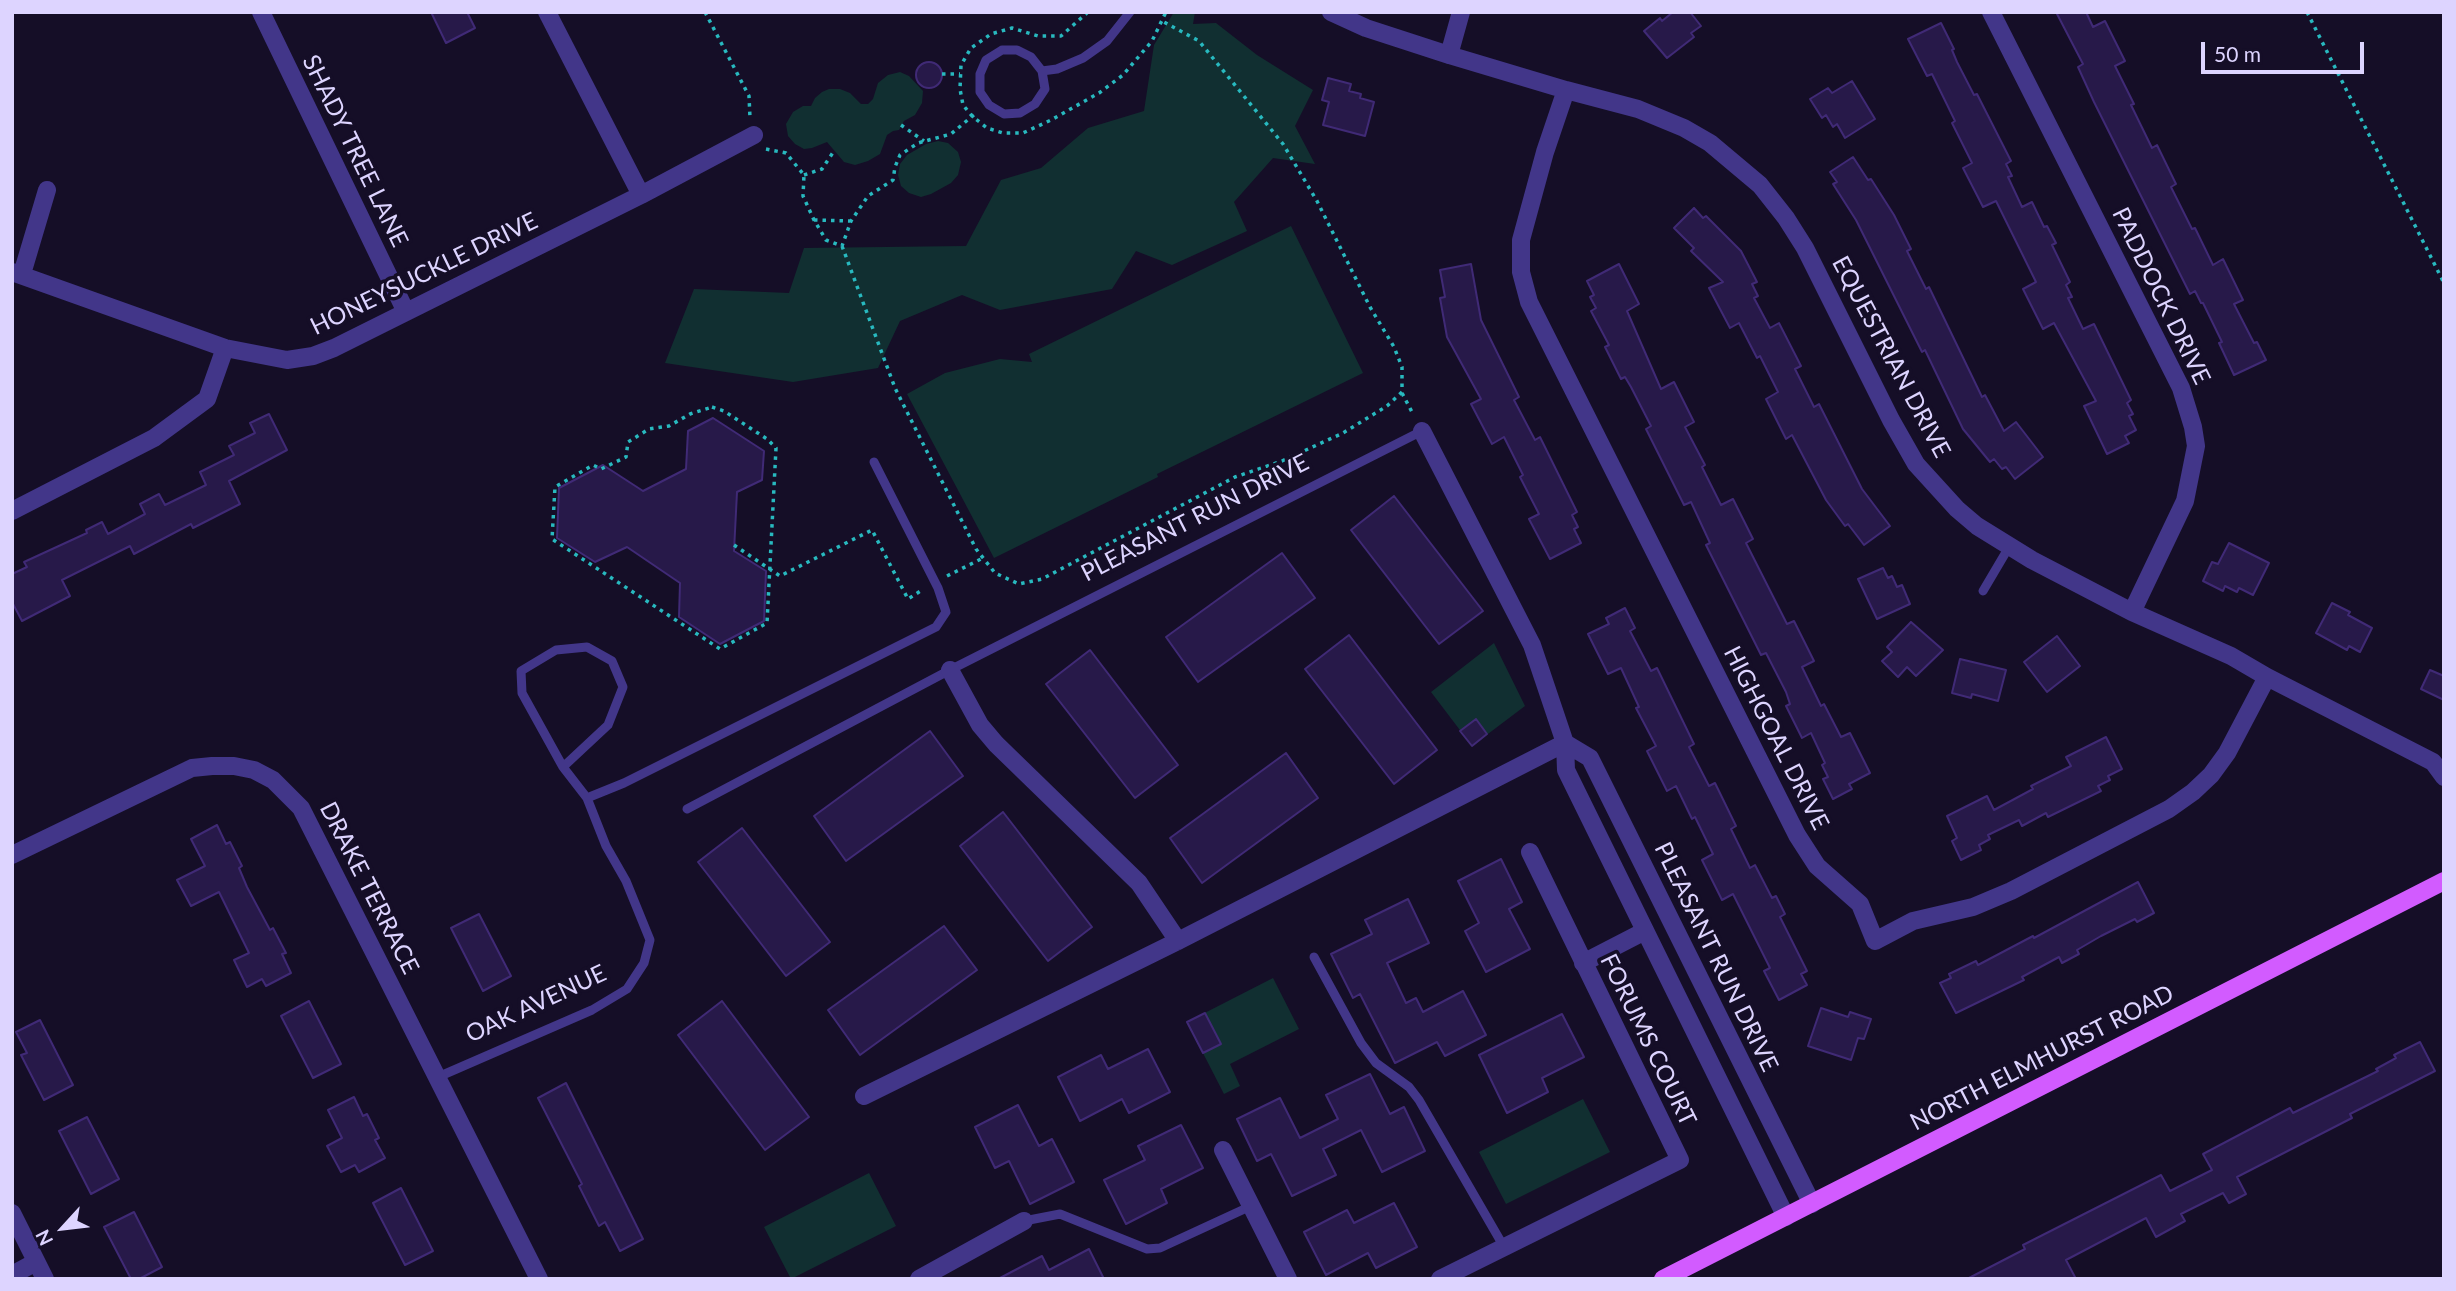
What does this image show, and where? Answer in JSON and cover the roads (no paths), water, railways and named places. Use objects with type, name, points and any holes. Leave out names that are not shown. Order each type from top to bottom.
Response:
[{"type":"main road","name":"NORTH ELMHURST ROAD","points":[[1663,1279],[2444,881]]},
{"type":"street","name":"SHADY TREE LANE","points":[[261,12],[406,312]]},
{"type":"street","points":[[547,12],[642,195]]},
{"type":"street","name":"EQUESTRIAN DRIVE","points":[[1331,12],[1366,28],[1449,55],[1639,109],[1684,128],[1710,144],[1760,186],[1786,218],[1805,248],[1891,420],[1916,464],[1957,509],[2009,547],[2132,612],[2231,656],[2433,762],[2444,777]]},
{"type":"street","points":[[1449,55],[1461,12]]},
{"type":"street","name":"PADDOCK DRIVE","points":[[1991,12],[2181,388],[2193,427],[2196,446],[2185,501],[2132,612]]},
{"type":"street","name":"HIGHGOAL DRIVE","points":[[1566,90],[1523,232],[1521,272],[1529,302],[1797,835],[1817,866],[1860,904],[1875,941],[1913,921],[1973,907],[2011,891],[2169,809],[2211,775],[2227,753],[2267,677]]},
{"type":"street","name":"HONEYSUCKLE DRIVE","points":[[47,190],[17,273],[225,348],[287,360],[313,356],[334,348],[642,195],[754,135]]},
{"type":"street","points":[[12,511],[155,438],[207,399],[225,348]]},
{"type":"street","points":[[1422,431],[1532,645],[1565,743],[1566,769],[1786,1217]]},
{"type":"street","points":[[950,670],[980,725],[996,744],[1139,883],[1178,941]]},
{"type":"street","points":[[864,1096],[1178,941],[1565,743]]},
{"type":"street","name":"PLEASANT RUN DRIVE","points":[[1565,743],[1590,758],[1812,1204]]},
{"type":"street","name":"DRAKE TERRACE","points":[[12,855],[192,768],[212,765],[254,770],[288,793],[301,808],[539,1279]]},
{"type":"street","name":"FORUMS COURT","points":[[1440,1279],[1680,1160],[1530,852]]},
{"type":"street","points":[[1583,963],[1645,931]]},
{"type":"street","points":[[1223,1150],[1288,1279]]},
{"type":"street","points":[[12,1213],[40,1271],[12,1275]]},
{"type":"street","points":[[919,1279],[1024,1221]]},
{"type":"lane","points":[[1042,71],[1058,69],[1083,58],[1107,41],[1130,12]]},
{"type":"lane","points":[[1002,50],[1017,50],[1031,57],[1042,71],[1045,89],[1035,104],[1020,113],[1004,114],[989,105],[981,92],[980,74],[986,60],[1002,50]]},
{"type":"lane","name":"PLEASANT RUN DRIVE","points":[[687,809],[950,670],[1422,431]]},
{"type":"lane","points":[[563,767],[608,725],[623,687],[612,661],[587,647],[556,650],[521,671],[522,693],[563,767],[587,798],[624,783],[936,627],[946,612],[935,582],[874,462]]},
{"type":"lane","points":[[1983,591],[2009,547]]},
{"type":"lane","name":"OAK AVENUE","points":[[438,1077],[592,1010],[627,989],[645,962],[650,940],[587,798]]},
{"type":"lane","points":[[1314,957],[1361,1042],[1376,1063],[1409,1087],[1419,1100],[1504,1247]]},
{"type":"lane","points":[[1024,1221],[1060,1214],[1147,1249],[1160,1248],[1251,1206]]}]
